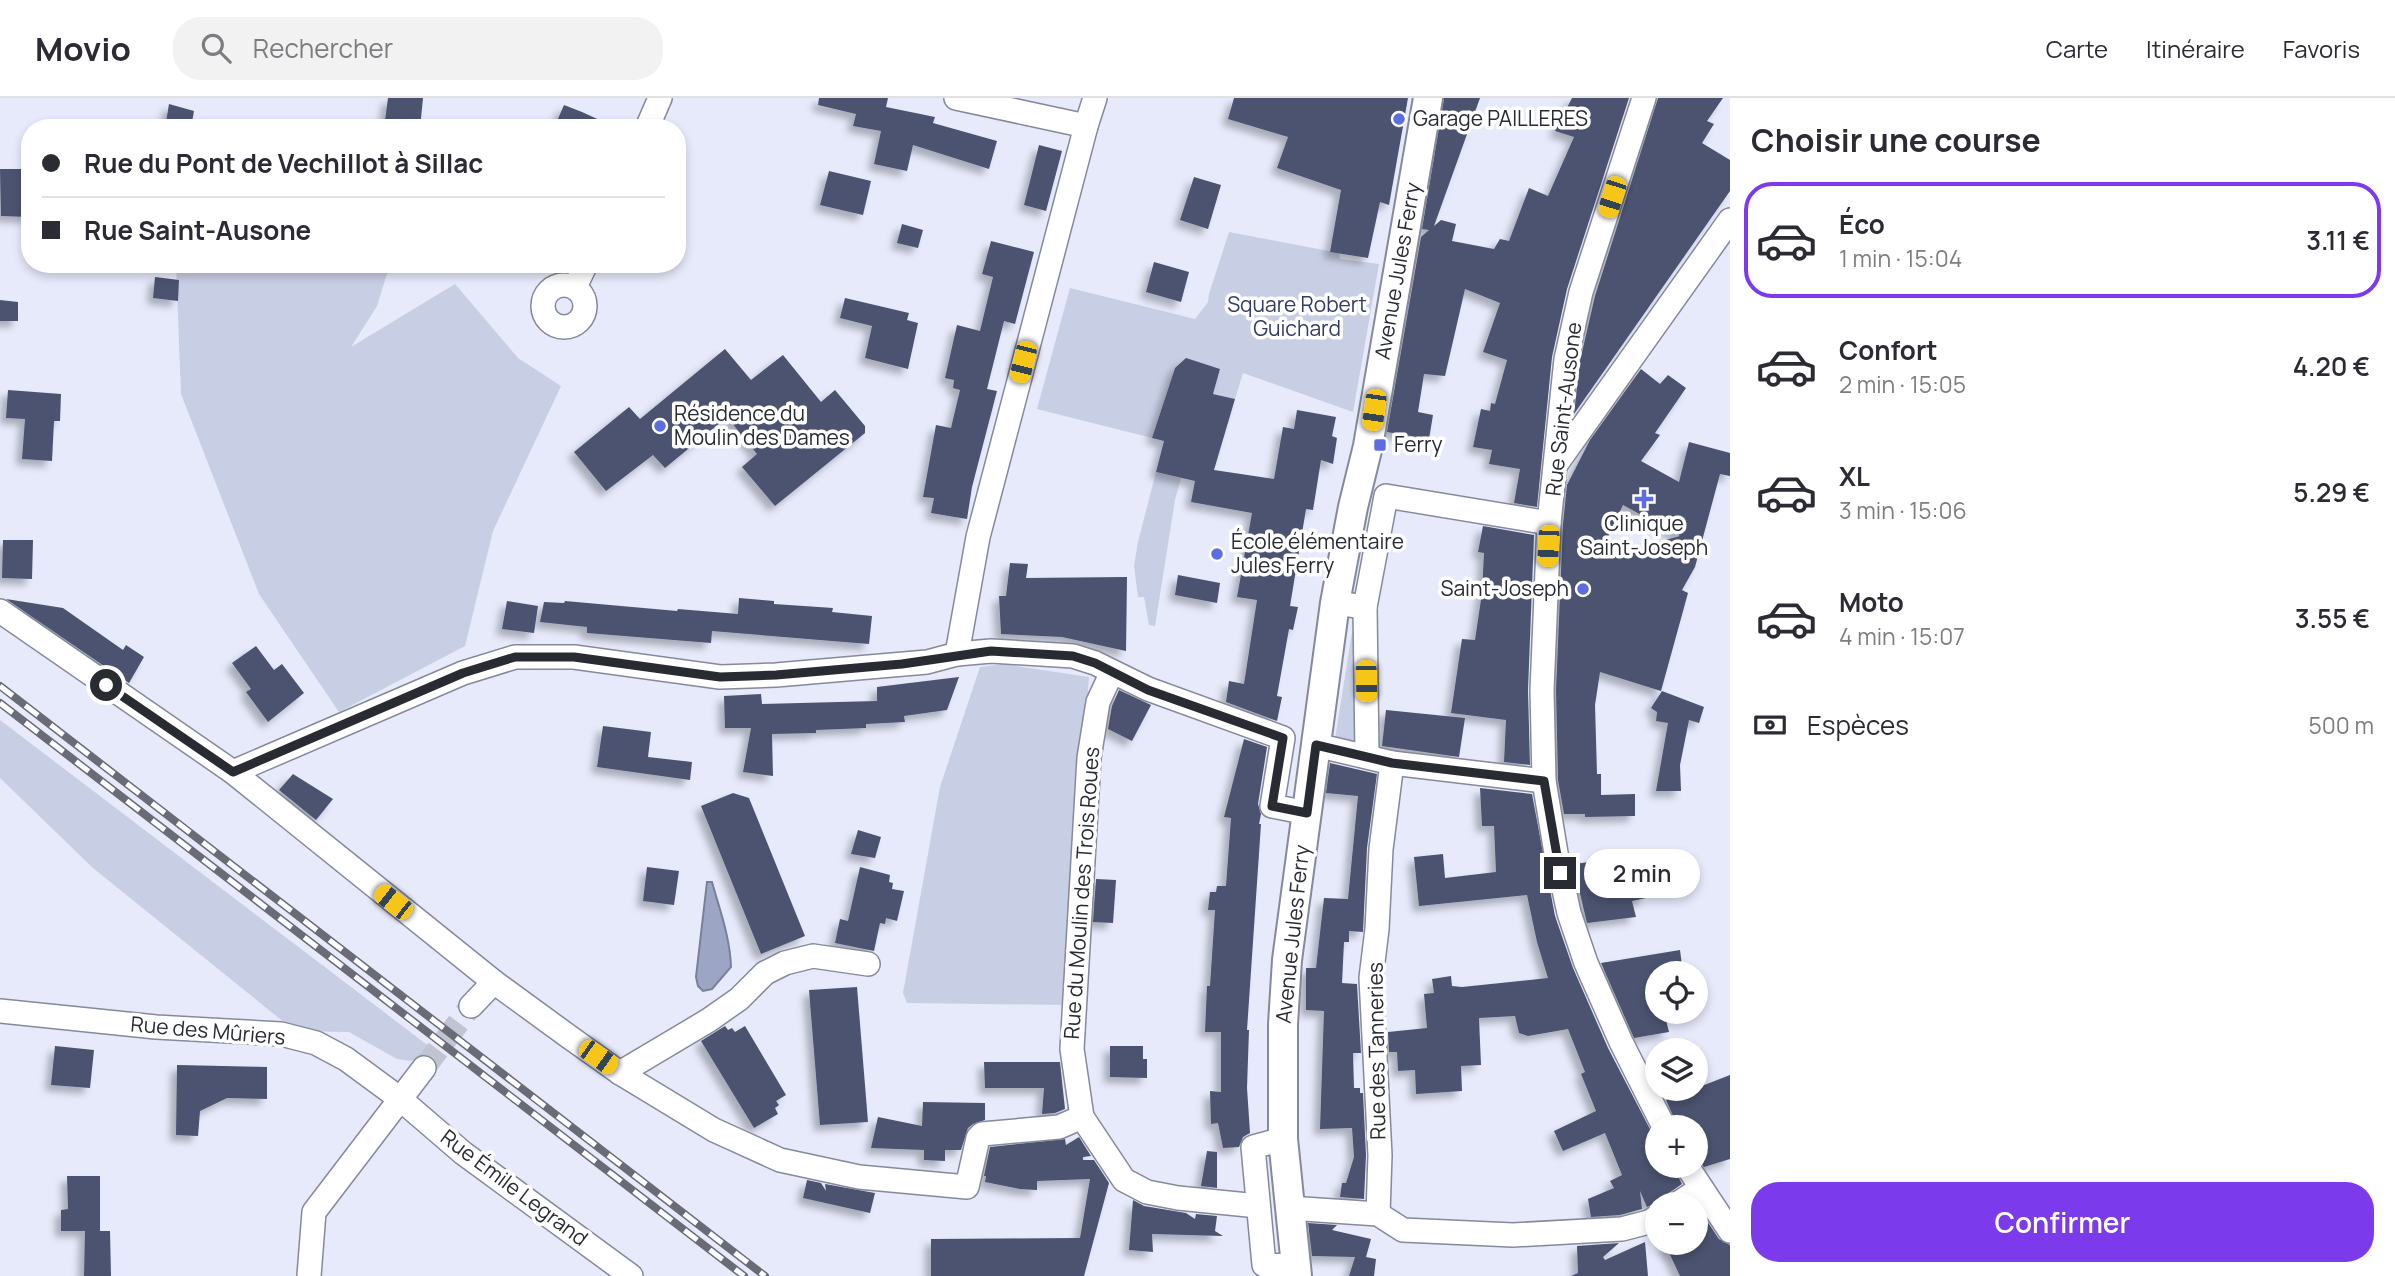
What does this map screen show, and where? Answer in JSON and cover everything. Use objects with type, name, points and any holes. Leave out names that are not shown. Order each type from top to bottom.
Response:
[{"type":"street","points":[[651,119],[660,98]]},
{"type":"street","points":[[956,98],[1086,126]]},
{"type":"street","points":[[957,654],[978,537],[1095,98]]},
{"type":"street","name":"Avenue Jules Ferry","points":[[1295,1271],[1283,1139],[1283,1024],[1287,960],[1335,603],[1353,507],[1368,446],[1428,98]]},
{"type":"street","name":"Rue Saint-Ausone","points":[[1644,98],[1594,253],[1571,331],[1566,359],[1549,523],[1542,690],[1544,781],[1566,901],[1586,963],[1620,1042],[1658,1115]]},
{"type":"street","points":[[1556,465],[1730,220]]},
{"type":"street","points":[[575,288],[582,273]]},
{"type":"street","points":[[1367,756],[1365,607],[1385,496],[1549,523]]},
{"type":"street","points":[[1335,603],[1365,607]]},
{"type":"street","points":[[0,611],[233,772],[494,982],[620,1073],[714,1130],[780,1160],[859,1177],[967,1187],[978,1138],[982,1134],[1059,1127],[1082,1117],[1124,1180],[1147,1192],[1258,1206]]},
{"type":"street","points":[[233,772],[463,673],[515,657],[574,657],[720,677],[889,666],[927,662],[957,654],[1004,650],[1073,656],[1095,663],[1148,690],[1283,738],[1272,806],[1307,813]]},
{"type":"street","name":"Rue du Moulin des Trois Roues","points":[[1082,1117],[1072,1049],[1089,758],[1098,702],[1112,672]]},
{"type":"street","points":[[1316,745],[1392,763],[1544,781]]},
{"type":"street","name":"Rue des Tanneries","points":[[1378,1214],[1380,1155],[1371,978],[1377,929],[1381,849],[1392,763]]},
{"type":"street","points":[[620,1073],[709,1020],[739,999],[765,973],[785,963],[813,956],[868,964]]},
{"type":"street","points":[[471,1006],[494,982]]},
{"type":"street","name":"Rue des Mûriers","points":[[0,1011],[156,1027],[281,1034],[316,1042],[346,1059],[399,1098]]},
{"type":"street","points":[[309,1276],[314,1212],[424,1068]]},
{"type":"street","name":"Rue Émile Legrand","points":[[399,1098],[463,1153],[631,1276]]},
{"type":"street","points":[[1283,1139],[1253,1147],[1258,1206],[1264,1265],[1295,1271]]},
{"type":"street","points":[[1695,1178],[1730,1231]]},
{"type":"street","points":[[1695,1192],[1701,1188]]},
{"type":"street","points":[[1289,1208],[1378,1214],[1403,1230],[1513,1235],[1622,1229],[1645,1223]]},
{"type":"green space","name":"Square Robert Guichard","points":[[1229,232],[1339,253],[1340,259],[1379,264],[1353,412],[1243,373],[1235,399],[1213,394],[1220,369],[1186,359],[1175,368],[1152,438],[1037,409],[1070,288],[1195,319],[1208,302]]},
{"type":"green space","points":[[176,273],[387,273],[377,306],[351,347],[455,284],[518,358],[561,386],[493,531],[465,646],[339,712],[259,594],[181,394]]},
{"type":"green space","points":[[1156,472],[1181,478],[1175,500],[1155,626],[1149,625],[1144,597],[1138,597],[1134,566]]},
{"type":"green space","points":[[1352,632],[1355,632],[1360,746],[1335,739]]},
{"type":"green space","points":[[1003,664],[1089,677],[1066,1005],[907,1003],[903,993],[940,787],[980,667]]},
{"type":"green space","points":[[0,720],[430,1047],[419,1058],[411,1061],[397,1059],[349,1032],[295,1031],[93,868],[0,778]]},
{"type":"shaded area","points":[[707,882],[712,882],[729,945],[731,967],[712,989],[703,991],[698,986],[696,977]]},
{"type":"building","points":[[388,98],[423,98],[421,119],[385,119]]},
{"type":"building","points":[[819,98],[888,98],[886,107],[935,117],[933,123],[997,141],[989,169],[913,145],[907,171],[874,164],[881,131],[853,126],[856,114],[818,105]]},
{"type":"building","points":[[1234,98],[1408,98],[1389,205],[1380,202],[1368,258],[1330,252],[1341,190],[1277,168],[1288,137],[1228,119]]},
{"type":"building","points":[[1444,98],[1480,98],[1434,226],[1441,220],[1456,224],[1452,241],[1494,249],[1500,239],[1509,241],[1529,188],[1548,196],[1574,137],[1555,131],[1572,98],[1629,98],[1567,289],[1552,357],[1537,507],[1514,503],[1520,469],[1489,464],[1492,450],[1473,447],[1481,409],[1490,411],[1491,403],[1495,404],[1507,360],[1483,352],[1500,303],[1465,289],[1445,376],[1424,374],[1418,412],[1433,415],[1429,439],[1387,432],[1421,237],[1429,230],[1422,229]]},
{"type":"building","points":[[1658,98],[1723,98],[1707,121],[1714,124],[1702,143],[1730,160],[1730,191],[1574,414],[1580,361],[1595,296]]},
{"type":"building","points":[[169,104],[194,111],[193,119],[166,119]]},
{"type":"building","points":[[564,105],[597,119],[558,119]]},
{"type":"building","points":[[1039,145],[1062,151],[1046,211],[1024,205]]},
{"type":"building","points":[[0,169],[21,169],[21,217],[1,216]]},
{"type":"building","points":[[829,171],[871,181],[863,215],[820,205]]},
{"type":"building","points":[[1194,177],[1221,185],[1208,229],[1180,220]]},
{"type":"building","points":[[902,224],[923,230],[918,248],[897,243]]},
{"type":"building","points":[[991,241],[1034,252],[1015,324],[1004,321],[987,389],[997,391],[972,487],[967,519],[931,513],[934,498],[923,497],[936,425],[951,428],[960,390],[953,388],[954,380],[945,378],[957,325],[980,331],[993,277],[982,274]]},
{"type":"building","points":[[1154,262],[1189,272],[1181,302],[1146,292]]},
{"type":"building","points":[[155,277],[179,280],[178,301],[153,298]]},
{"type":"building","points":[[845,298],[909,313],[907,320],[918,323],[908,369],[865,358],[872,326],[840,318]]},
{"type":"building","points":[[0,300],[18,302],[18,321],[0,321]]},
{"type":"building","name":"Résidence du Moulin des Dames","points":[[725,349],[751,380],[783,355],[821,402],[835,390],[865,426],[865,433],[775,506],[742,467],[757,454],[727,417],[665,468],[653,455],[606,491],[574,452],[629,407],[640,419]]},
{"type":"building","points":[[1186,358],[1220,369],[1213,394],[1235,399],[1214,470],[1274,479],[1283,427],[1294,429],[1297,410],[1336,417],[1332,436],[1337,438],[1333,464],[1321,460],[1313,510],[1306,509],[1290,606],[1298,607],[1293,630],[1289,629],[1277,696],[1282,697],[1277,721],[1226,702],[1229,681],[1244,684],[1257,600],[1237,597],[1252,513],[1191,502],[1195,481],[1156,472],[1164,441],[1152,438],[1175,368]]},
{"type":"building","name":"Clinique Saint-Joseph","points":[[1641,369],[1660,384],[1668,375],[1686,388],[1655,433],[1660,435],[1641,461],[1679,482],[1689,442],[1730,453],[1730,476],[1720,474],[1695,567],[1682,590],[1688,593],[1661,691],[1600,672],[1595,705],[1597,774],[1601,774],[1601,795],[1635,794],[1635,816],[1585,817],[1585,814],[1564,814],[1558,780],[1556,690],[1563,524],[1567,485],[1590,440]],"holes":[[[1623,505],[1680,536],[1598,558]]]},
{"type":"building","points":[[8,390],[61,394],[60,421],[54,421],[52,461],[22,459],[25,419],[6,418]]},
{"type":"building","points":[[1483,526],[1534,535],[1528,690],[1530,765],[1504,762],[1506,720],[1451,713],[1462,639],[1475,640],[1482,593],[1484,553],[1478,552]]},
{"type":"building","points":[[3,540],[33,540],[32,579],[2,578]]},
{"type":"building","points":[[1010,563],[1028,564],[1026,578],[1127,577],[1126,651],[1062,637],[1001,634],[999,596],[1006,596]]},
{"type":"building","points":[[1178,575],[1220,583],[1217,603],[1175,595]]},
{"type":"building","points":[[739,598],[774,601],[774,604],[833,608],[832,612],[872,616],[869,644],[712,631],[711,643],[587,633],[587,627],[540,622],[544,602],[565,601],[738,614]]},
{"type":"building","points":[[6,599],[63,608],[123,650],[126,645],[144,657],[129,683]]},
{"type":"building","points":[[507,601],[538,606],[534,633],[502,629]]},
{"type":"building","points":[[256,646],[274,670],[282,664],[304,693],[268,722],[246,692],[251,689],[232,663]]},
{"type":"building","points":[[959,677],[947,710],[904,716],[905,722],[866,724],[866,728],[772,734],[773,776],[743,772],[751,728],[725,728],[724,696],[761,694],[762,704],[877,701],[877,687]]},
{"type":"building","points":[[1119,690],[1151,705],[1132,741],[1108,729],[1112,706]]},
{"type":"building","points":[[1662,691],[1704,707],[1699,723],[1689,720],[1680,765],[1681,791],[1656,791],[1668,723],[1656,721],[1657,712],[1651,708]]},
{"type":"building","points":[[1386,710],[1465,718],[1459,757],[1382,746]]},
{"type":"building","points":[[603,726],[651,732],[648,757],[692,762],[690,780],[597,767]]},
{"type":"building","points":[[1244,739],[1267,747],[1258,804],[1261,824],[1247,1030],[1250,1133],[1243,1137],[1239,1147],[1223,1148],[1218,1123],[1211,1124],[1210,1091],[1221,1092],[1221,1032],[1205,1032],[1215,910],[1208,910],[1210,892],[1216,892],[1217,886],[1226,886],[1231,818],[1224,817]]},
{"type":"building","points":[[1330,763],[1377,774],[1367,848],[1363,932],[1349,931],[1349,942],[1344,942],[1342,983],[1357,984],[1361,1053],[1353,1053],[1354,1088],[1360,1088],[1360,1093],[1363,1093],[1366,1155],[1364,1199],[1340,1197],[1342,1183],[1346,1183],[1354,1157],[1352,1128],[1320,1129],[1324,1011],[1306,1010],[1306,968],[1316,968],[1324,898],[1348,899],[1358,796],[1326,793]]},
{"type":"building","points":[[293,774],[333,799],[316,820],[279,790]]},
{"type":"building","points":[[1480,788],[1532,794],[1555,916],[1573,968],[1608,1048],[1645,1119],[1645,1178],[1679,1178],[1682,1184],[1670,1192],[1645,1192],[1645,1202],[1640,1191],[1642,1209],[1620,1215],[1591,1217],[1588,1199],[1614,1188],[1610,1181],[1622,1175],[1605,1133],[1563,1151],[1554,1131],[1596,1111],[1581,1074],[1585,1072],[1568,1029],[1528,1036],[1519,1033],[1515,1016],[1479,1018],[1481,1065],[1461,1066],[1462,1091],[1416,1094],[1415,1070],[1398,1071],[1397,1052],[1389,1052],[1388,1032],[1427,1028],[1424,994],[1434,993],[1432,979],[1451,976],[1452,986],[1462,987],[1548,978],[1527,895],[1419,906],[1414,857],[1443,854],[1445,878],[1496,872],[1494,826],[1482,826]]},
{"type":"building","points":[[733,793],[749,798],[805,936],[761,954],[701,806]]},
{"type":"building","points":[[858,830],[881,837],[875,858],[851,854]]},
{"type":"building","points":[[1642,856],[1646,898],[1632,901],[1636,917],[1587,923],[1573,864]]},
{"type":"building","points":[[647,867],[679,871],[674,905],[643,901]]},
{"type":"building","points":[[860,867],[890,875],[892,889],[904,891],[897,921],[886,918],[885,924],[880,923],[874,951],[835,943],[840,919],[848,921]]},
{"type":"building","points":[[1096,879],[1116,880],[1113,923],[1093,922]]},
{"type":"building","points":[[1680,950],[1681,961],[1645,961],[1645,1024],[1667,1024],[1669,1032],[1634,1038],[1601,963]]},
{"type":"building","points":[[857,987],[868,1122],[820,1125],[809,990]]},
{"type":"building","points":[[725,1026],[735,1032],[745,1026],[786,1095],[776,1101],[779,1105],[775,1108],[778,1114],[754,1128],[701,1041]]},
{"type":"building","points":[[55,1046],[94,1050],[90,1088],[51,1085]]},
{"type":"building","points":[[1110,1046],[1143,1046],[1143,1059],[1147,1059],[1147,1078],[1110,1077]]},
{"type":"building","points":[[984,1062],[1060,1062],[1065,1109],[1042,1114],[1044,1088],[985,1088]]},
{"type":"building","points":[[177,1065],[267,1067],[267,1099],[227,1098],[200,1111],[198,1136],[176,1135]]},
{"type":"building","points":[[1730,1075],[1730,1159],[1708,1166],[1708,1115],[1673,1115],[1666,1101],[1708,1101],[1708,1084]]},
{"type":"building","points":[[923,1102],[985,1103],[985,1120],[968,1128],[961,1150],[945,1150],[945,1161],[924,1160],[924,1150],[871,1148],[878,1117],[922,1126]]},
{"type":"building","points":[[1079,1137],[1091,1156],[1083,1157],[1083,1160],[1094,1160],[1109,1183],[1084,1276],[931,1276],[931,1239],[1080,1238],[1090,1179],[1037,1181],[1037,1190],[985,1182],[984,1176],[990,1147],[1065,1139],[1066,1145]]},
{"type":"building","points":[[1207,1151],[1217,1152],[1217,1188],[1201,1186]]},
{"type":"building","points":[[67,1176],[100,1176],[100,1231],[110,1231],[111,1276],[84,1276],[85,1231],[61,1231],[61,1210],[68,1209]]},
{"type":"building","points":[[807,1180],[821,1183],[826,1191],[825,1184],[875,1193],[870,1213],[803,1198]]},
{"type":"building","points":[[1133,1200],[1144,1206],[1186,1213],[1195,1219],[1196,1214],[1217,1216],[1215,1231],[1223,1236],[1152,1234],[1153,1252],[1129,1250]]},
{"type":"building","points":[[1708,1222],[1719,1239],[1730,1245],[1730,1276],[1680,1276],[1670,1255],[1708,1255]]},
{"type":"building","points":[[1308,1223],[1337,1225],[1332,1230],[1371,1239],[1366,1257],[1376,1259],[1374,1276],[1349,1276],[1355,1257],[1312,1256]]},
{"type":"building","points":[[1645,1242],[1648,1276],[1571,1276],[1578,1273],[1577,1246],[1619,1243],[1603,1257],[1605,1260]]},
{"type":"tunnel","points":[[424,1068],[471,1006]]},
{"type":"railway","points":[[0,686],[765,1276]]},
{"type":"railway","points":[[0,703],[744,1276]]},
{"type":"place","name":"Garage PAILLERES","points":[[1399,119]]},
{"type":"place","name":"Résidence du Moulin des Dames","points":[[660,426]]},
{"type":"place","name":"Ferry","points":[[1380,445]]},
{"type":"place","name":"Clinique Saint-Joseph","points":[[1644,499]]},
{"type":"place","name":"École élémentaire Jules Ferry","points":[[1217,554]]},
{"type":"place","name":"Saint-Joseph","points":[[1583,589]]},
{"type":"route","points":[[106,685],[233,772],[463,673],[515,657],[574,657],[720,677],[927,662],[957,654],[1004,650],[1073,656],[1095,663],[1148,690],[1283,738],[1272,806],[1307,813],[1316,745],[1392,763],[1544,781],[1560,873]]}]
